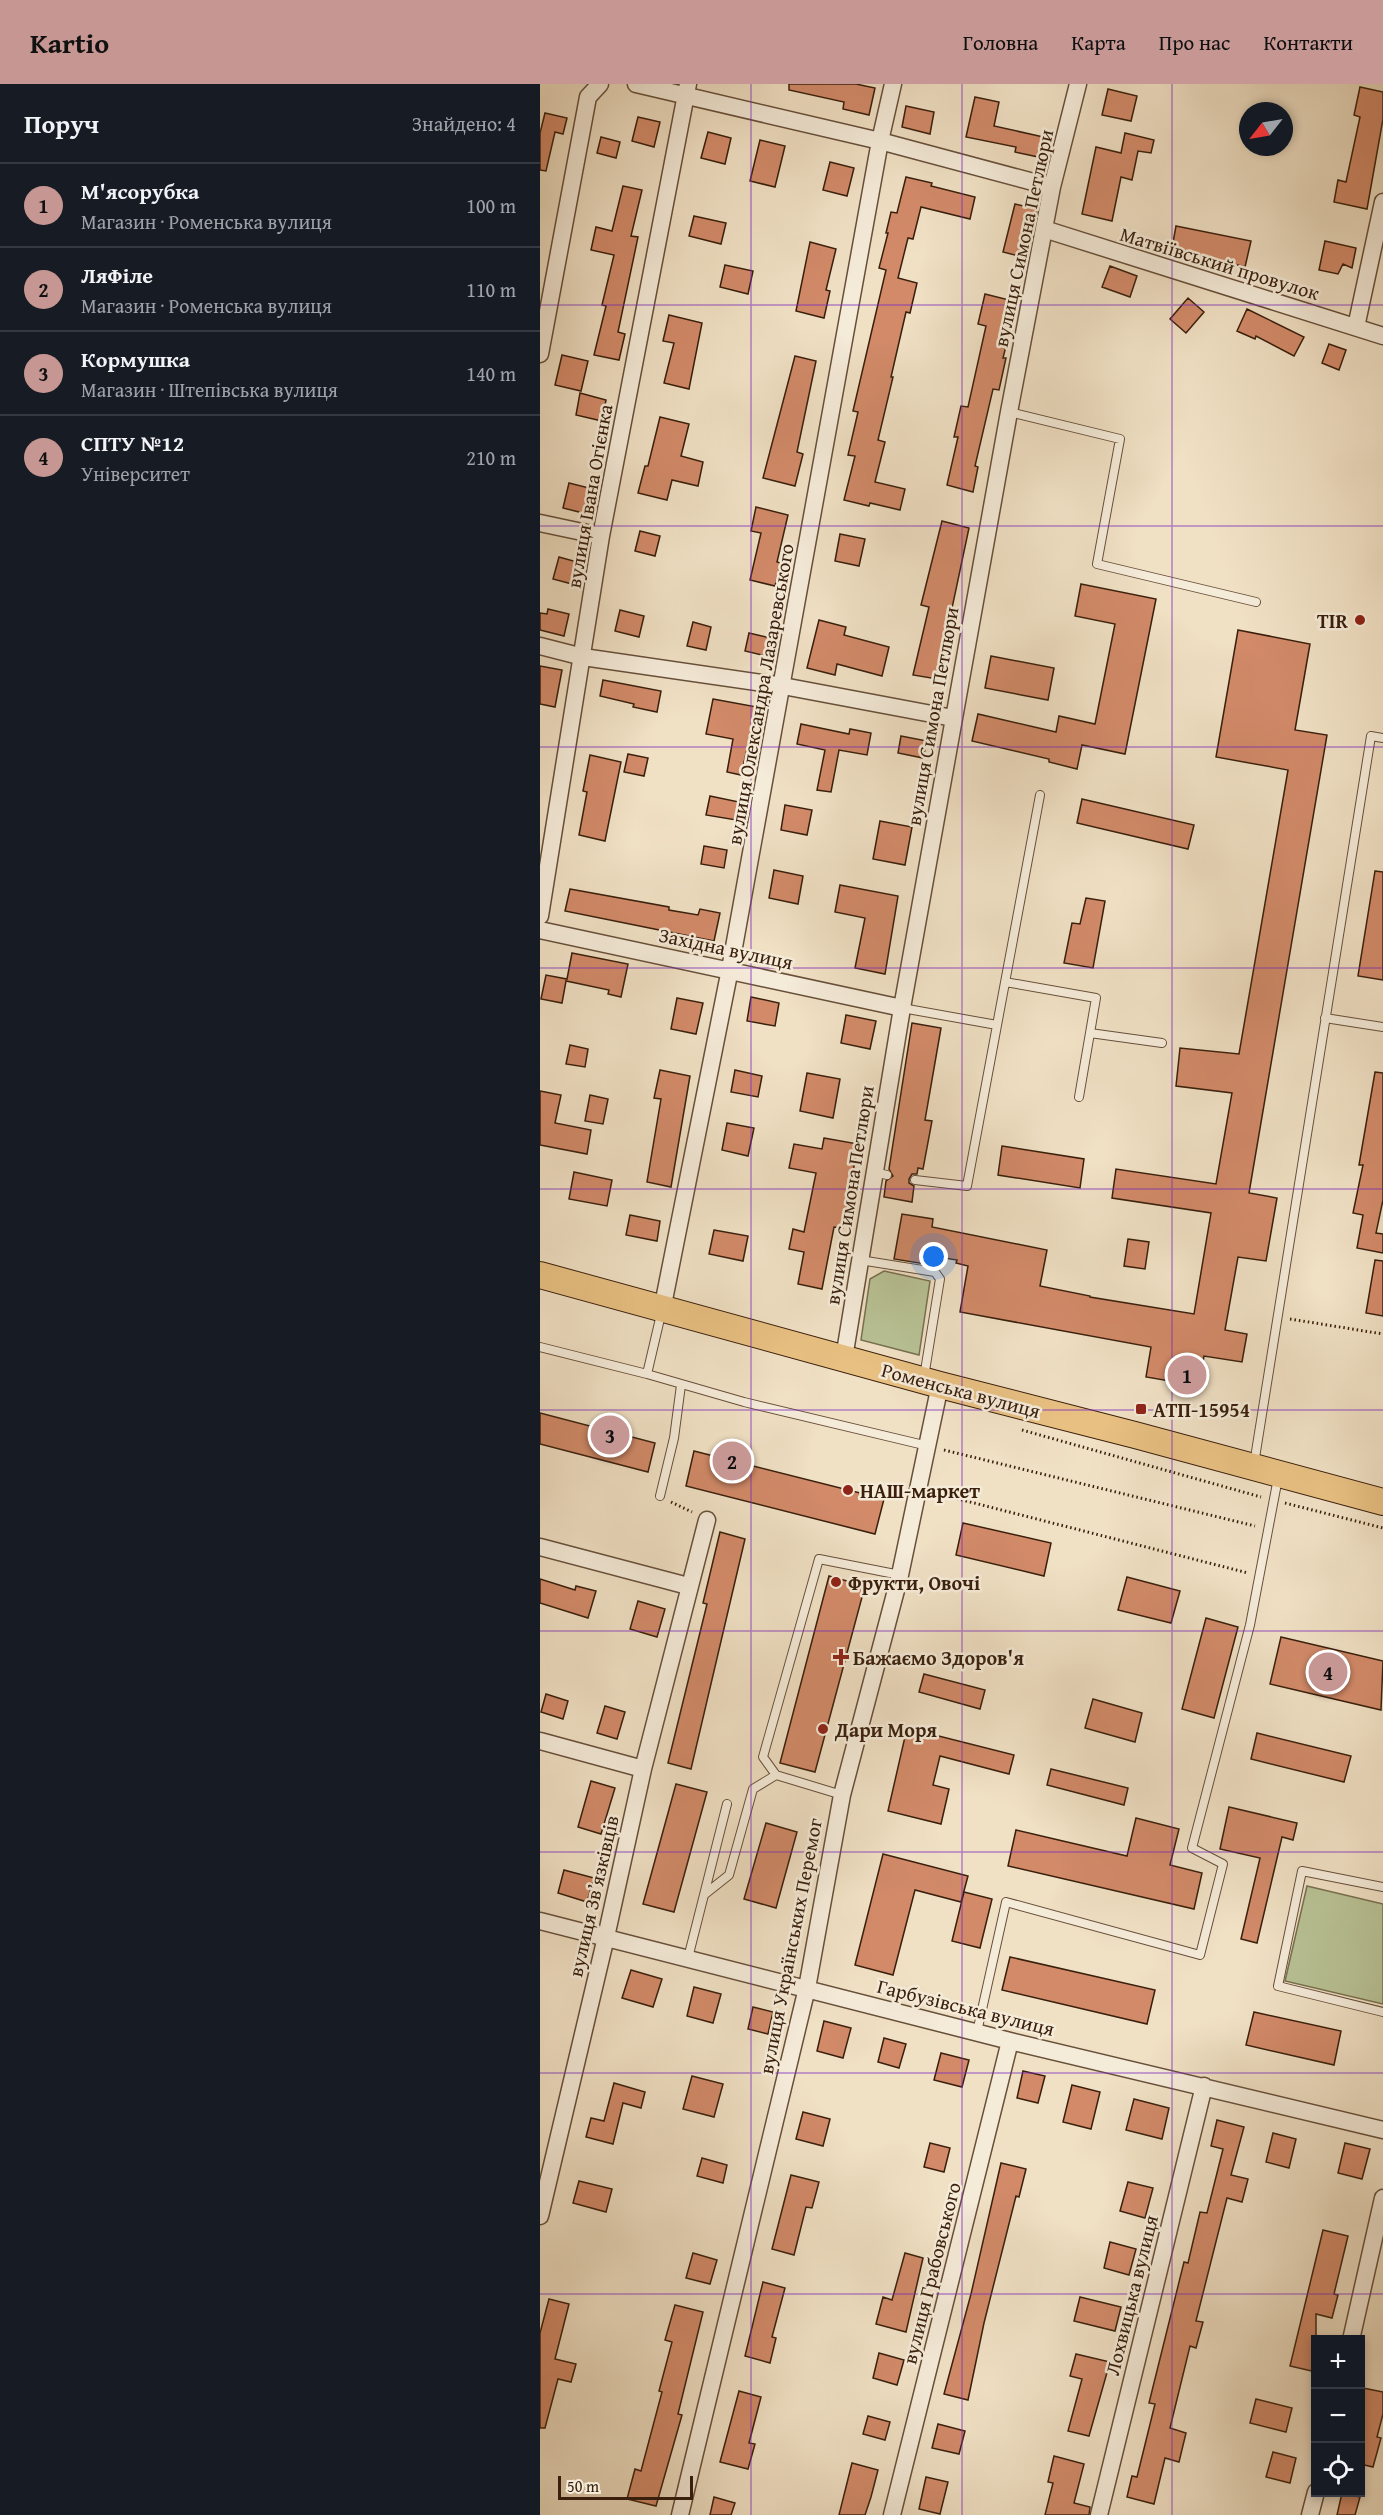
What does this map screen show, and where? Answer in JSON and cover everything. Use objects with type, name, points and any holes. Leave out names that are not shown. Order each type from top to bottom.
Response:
[{"type":"main road","name":"Роменська вулиця","points":[[540,1275],[932,1383],[1383,1502]]},
{"type":"street","points":[[540,354],[588,97],[600,84]]},
{"type":"street","points":[[636,84],[687,89],[1052,188]]},
{"type":"street","name":"вулиця Олександра Лазаревського","points":[[662,1310],[730,969],[880,141],[893,84]]},
{"type":"street","name":"вулиця Симона Петлюри","points":[[844,1358],[860,1260],[881,1174],[902,1008],[1009,412],[1052,188],[1078,84]]},
{"type":"street","name":"вулиця Івана Огієнка","points":[[540,916],[601,536],[687,89]]},
{"type":"street","points":[[1356,327],[1383,202]]},
{"type":"street","name":"Матвіївський провулок","points":[[1044,229],[1383,336]]},
{"type":"street","points":[[540,523],[601,536]]},
{"type":"street","points":[[540,646],[583,657],[783,686],[953,718]]},
{"type":"street","name":"Західна вулиця","points":[[540,930],[730,969],[902,1008]]},
{"type":"street","name":"вулиця Українських Перемог","points":[[680,2515],[807,1988],[842,1795],[900,1575],[928,1446],[932,1383]]},
{"type":"street","name":"вулиця Звʼязківців","points":[[540,2216],[643,1769],[688,1586],[707,1520]]},
{"type":"street","points":[[540,1547],[688,1586]]},
{"type":"street","points":[[540,1741],[643,1769]]},
{"type":"street","name":"Гарбузівська вулиця","points":[[540,1921],[977,2032],[1383,2130]]},
{"type":"street","name":"вулиця Грабовського","points":[[892,2515],[1010,2040]]},
{"type":"street","name":"Лохвицька вулиця","points":[[1099,2515],[1204,2086]]},
{"type":"street","points":[[1351,2335],[1383,2199]]},
{"type":"street","points":[[1310,2515],[1315,2497]]},
{"type":"lane","points":[[1009,412],[1120,439],[1097,564],[1256,602]]},
{"type":"lane","points":[[1253,1467],[1371,736],[1383,738]]},
{"type":"lane","points":[[915,1180],[967,1186],[1040,795]]},
{"type":"lane","points":[[1005,982],[1096,998],[1079,1097]]},
{"type":"lane","points":[[902,1008],[997,1025]]},
{"type":"lane","points":[[1325,1018],[1383,1027]]},
{"type":"lane","points":[[1090,1033],[1162,1043]]},
{"type":"lane","points":[[860,1260],[935,1272],[940,1279],[932,1383]]},
{"type":"lane","points":[[647,1374],[662,1310]]},
{"type":"lane","points":[[540,1347],[744,1402],[928,1446]]},
{"type":"lane","points":[[660,1496],[674,1438],[681,1384]]},
{"type":"lane","points":[[977,2032],[1006,1902],[1200,1955],[1223,1864],[1192,1848],[1250,1625],[1279,1475]]},
{"type":"lane","points":[[842,1795],[776,1776],[763,1757],[819,1559],[900,1575]]},
{"type":"lane","points":[[704,1895],[729,1875],[753,1789],[776,1776]]},
{"type":"lane","points":[[688,1958],[728,1804]]},
{"type":"lane","points":[[1383,1887],[1302,1871],[1278,1986],[1383,2012]]},
{"type":"path","points":[[1278,1317],[1383,1334]]},
{"type":"path","points":[[928,1446],[1268,1529]]},
{"type":"path","points":[[919,1489],[1259,1576]]},
{"type":"path","points":[[660,1496],[707,1520]]},
{"type":"green space","points":[[884,1271],[930,1281],[919,1355],[861,1340],[870,1279]]},
{"type":"green space","points":[[1307,1886],[1383,1904],[1383,2004],[1285,1981]]},
{"type":"building","points":[[789,84],[856,84],[875,88],[869,115],[843,109],[844,102],[789,90]]},
{"type":"building","points":[[1360,87],[1383,92],[1383,119],[1367,209],[1334,202],[1338,180],[1346,182],[1360,117],[1354,115]]},
{"type":"building","points":[[1108,89],[1137,96],[1131,121],[1102,115]]},
{"type":"building","points":[[975,97],[999,102],[994,126],[1048,138],[1043,158],[1015,152],[1016,147],[966,137]]},
{"type":"building","points":[[906,106],[934,112],[930,134],[902,127]]},
{"type":"building","points":[[545,113],[567,118],[563,134],[555,132],[546,171],[540,170],[540,133]]},
{"type":"building","points":[[638,117],[660,122],[654,147],[632,141]]},
{"type":"building","points":[[708,132],[731,138],[725,164],[701,158]]},
{"type":"building","points":[[1125,133],[1154,140],[1151,153],[1138,151],[1132,180],[1121,177],[1112,221],[1082,214],[1096,147],[1121,153]]},
{"type":"building","points":[[601,137],[620,142],[616,158],[597,153]]},
{"type":"building","points":[[760,140],[785,146],[775,187],[750,181]]},
{"type":"building","points":[[830,162],[854,168],[847,196],[823,190]]},
{"type":"building","points":[[906,177],[975,197],[970,219],[921,207],[913,239],[908,238],[898,278],[917,283],[910,313],[906,312],[891,377],[893,377],[878,440],[885,442],[875,482],[905,489],[900,510],[844,500],[855,456],[848,455],[858,412],[853,411],[886,270],[879,268],[891,212],[897,213]]},
{"type":"building","points":[[623,186],[642,190],[631,236],[638,237],[618,332],[625,334],[619,360],[594,355],[606,306],[602,305],[614,255],[591,250],[596,227],[612,231]]},
{"type":"building","points":[[1015,204],[1037,209],[1027,258],[1003,252]]},
{"type":"building","points":[[694,216],[726,223],[721,244],[689,236]]},
{"type":"building","points":[[1176,226],[1251,241],[1245,267],[1172,248]]},
{"type":"building","points":[[1325,241],[1356,248],[1352,268],[1343,264],[1338,274],[1319,270]]},
{"type":"building","points":[[810,242],[836,249],[826,290],[830,291],[824,318],[796,311]]},
{"type":"building","points":[[725,265],[753,271],[748,294],[720,287]]},
{"type":"building","points":[[1110,266],[1137,276],[1130,297],[1102,287]]},
{"type":"building","points":[[985,294],[1017,302],[1003,358],[1006,358],[999,390],[993,389],[975,466],[978,467],[973,492],[947,485],[958,437],[954,437],[961,406],[968,407],[986,326],[978,324]]},
{"type":"building","points":[[1188,298],[1204,312],[1186,333],[1170,319]]},
{"type":"building","points":[[1247,309],[1304,337],[1294,356],[1256,336],[1255,339],[1237,331]]},
{"type":"building","points":[[669,315],[702,323],[689,389],[664,383],[674,343],[663,341]]},
{"type":"building","points":[[1329,344],[1346,350],[1339,370],[1322,363]]},
{"type":"building","points":[[562,355],[588,361],[581,391],[555,385]]},
{"type":"building","points":[[795,356],[816,361],[797,452],[803,454],[795,486],[763,478]]},
{"type":"building","points":[[580,393],[606,400],[602,421],[576,415]]},
{"type":"building","points":[[660,417],[689,424],[681,456],[703,462],[698,486],[672,480],[667,500],[638,493],[645,466],[648,466]]},
{"type":"building","points":[[569,483],[593,489],[587,514],[563,508]]},
{"type":"building","points":[[756,507],[788,515],[777,562],[781,563],[775,586],[750,580],[761,533],[751,531]]},
{"type":"building","points":[[942,521],[969,528],[937,679],[913,675],[929,607],[921,605]]},
{"type":"building","points":[[640,531],[660,536],[655,556],[635,551]]},
{"type":"building","points":[[840,534],[865,539],[859,566],[835,561]]},
{"type":"building","points":[[559,557],[577,562],[572,584],[553,579]]},
{"type":"building","points":[[1081,584],[1156,599],[1125,754],[1082,745],[1077,769],[1049,762],[1049,759],[972,741],[978,714],[1056,732],[1059,716],[1095,724],[1115,624],[1075,616]]},
{"type":"building","points":[[548,609],[569,614],[564,636],[540,630],[540,613],[547,614]]},
{"type":"building","points":[[620,610],[644,616],[639,637],[615,631]]},
{"type":"building","points":[[819,620],[846,627],[844,635],[889,647],[882,676],[837,664],[835,675],[807,668]]},
{"type":"building","points":[[693,622],[711,627],[706,650],[687,646]]},
{"type":"building","points":[[1238,630],[1310,644],[1295,730],[1327,735],[1249,1193],[1277,1198],[1266,1261],[1238,1257],[1225,1330],[1247,1334],[1242,1362],[1204,1356],[1199,1386],[1146,1377],[1151,1347],[960,1312],[968,1266],[956,1263],[957,1260],[926,1255],[925,1264],[894,1259],[902,1214],[933,1219],[932,1227],[1047,1250],[1040,1286],[1090,1297],[1194,1314],[1211,1213],[1112,1198],[1116,1169],[1216,1184],[1232,1093],[1176,1086],[1180,1048],[1239,1054],[1288,770],[1216,757]]},
{"type":"building","points":[[749,633],[770,638],[766,656],[745,651]]},
{"type":"building","points":[[991,656],[1054,668],[1048,700],[985,688]]},
{"type":"building","points":[[540,666],[562,670],[555,707],[540,704]]},
{"type":"building","points":[[603,680],[661,691],[657,712],[600,696]]},
{"type":"building","points":[[713,699],[757,707],[741,775],[727,772],[733,739],[706,734]]},
{"type":"building","points":[[801,724],[849,734],[850,729],[871,733],[867,755],[839,750],[831,792],[817,790],[825,750],[797,744]]},
{"type":"building","points":[[901,736],[927,741],[923,758],[898,753]]},
{"type":"building","points":[[628,754],[648,758],[644,776],[624,772]]},
{"type":"building","points":[[590,755],[621,762],[605,841],[579,835],[587,792],[583,791]]},
{"type":"building","points":[[710,796],[739,802],[736,820],[706,815]]},
{"type":"building","points":[[1082,799],[1194,825],[1188,849],[1077,823]]},
{"type":"building","points":[[785,805],[812,810],[807,835],[781,830]]},
{"type":"building","points":[[880,821],[912,827],[905,865],[873,859]]},
{"type":"building","points":[[704,846],[727,850],[724,868],[701,864]]},
{"type":"building","points":[[774,870],[803,876],[798,904],[769,898]]},
{"type":"building","points":[[1375,871],[1383,872],[1383,980],[1358,976]]},
{"type":"building","points":[[840,885],[898,896],[885,974],[855,968],[865,918],[835,912]]},
{"type":"building","points":[[570,889],[669,907],[669,910],[698,915],[700,909],[720,913],[714,941],[565,911]]},
{"type":"building","points":[[1086,898],[1105,901],[1093,968],[1064,963],[1072,923],[1080,924]]},
{"type":"building","points":[[572,953],[628,964],[621,997],[608,994],[609,990],[566,981],[562,1003],[541,999],[546,975],[567,979]]},
{"type":"building","points":[[751,997],[779,1003],[775,1026],[747,1021]]},
{"type":"building","points":[[677,998],[703,1003],[696,1034],[671,1029]]},
{"type":"building","points":[[846,1015],[876,1021],[870,1049],[841,1043]]},
{"type":"building","points":[[912,1023],[941,1028],[925,1120],[932,1121],[923,1169],[918,1168],[917,1174],[912,1174],[909,1179],[909,1183],[914,1186],[912,1202],[884,1197],[886,1181],[893,1176],[889,1169]]},
{"type":"building","points":[[570,1045],[588,1049],[585,1067],[566,1064]]},
{"type":"building","points":[[660,1070],[690,1076],[671,1187],[647,1182],[661,1099],[654,1098]]},
{"type":"building","points":[[735,1070],[762,1076],[758,1097],[731,1092]]},
{"type":"building","points":[[1375,1072],[1383,1073],[1383,1200],[1376,1233],[1383,1234],[1383,1253],[1357,1248],[1363,1215],[1353,1213],[1363,1165],[1359,1165]]},
{"type":"building","points":[[807,1073],[840,1079],[833,1118],[800,1111]]},
{"type":"building","points":[[540,1091],[561,1095],[555,1123],[591,1130],[587,1154],[540,1145]]},
{"type":"building","points":[[590,1095],[608,1099],[603,1124],[585,1121]]},
{"type":"building","points":[[727,1123],[754,1128],[748,1156],[722,1150]]},
{"type":"building","points":[[824,1138],[858,1144],[843,1228],[834,1227],[822,1289],[798,1284],[804,1252],[789,1249],[793,1229],[804,1232],[816,1173],[789,1168],[794,1144],[822,1149]]},
{"type":"building","points":[[1002,1146],[1084,1159],[1080,1188],[998,1175]]},
{"type":"building","points":[[574,1172],[612,1180],[607,1206],[569,1199]]},
{"type":"building","points":[[630,1215],[660,1221],[657,1241],[626,1235]]},
{"type":"building","points":[[714,1230],[748,1236],[743,1261],[709,1254]]},
{"type":"building","points":[[1128,1239],[1149,1242],[1145,1269],[1124,1266]]},
{"type":"building","points":[[1375,1260],[1383,1261],[1383,1316],[1366,1313]]},
{"type":"building","points":[[540,1413],[655,1443],[648,1472],[540,1444]]},
{"type":"building","points":[[694,1451],[884,1499],[875,1534],[686,1486]]},
{"type":"building","points":[[963,1523],[1051,1543],[1044,1576],[956,1555]]},
{"type":"building","points":[[720,1532],[745,1539],[691,1769],[668,1763],[707,1604],[703,1603]]},
{"type":"building","points":[[829,1576],[865,1586],[815,1772],[780,1763]]},
{"type":"building","points":[[1127,1577],[1180,1591],[1171,1623],[1118,1610]]},
{"type":"building","points":[[540,1579],[575,1590],[576,1586],[596,1591],[588,1618],[540,1603]]},
{"type":"building","points":[[638,1601],[665,1609],[657,1637],[630,1629]]},
{"type":"building","points":[[1206,1618],[1238,1627],[1214,1718],[1182,1709]]},
{"type":"building","points":[[1281,1637],[1383,1661],[1381,1710],[1270,1684]]},
{"type":"building","points":[[924,1674],[985,1690],[980,1709],[919,1692]]},
{"type":"building","points":[[546,1694],[568,1701],[563,1719],[541,1712]]},
{"type":"building","points":[[1093,1699],[1142,1713],[1135,1742],[1085,1728]]},
{"type":"building","points":[[605,1706],[625,1712],[617,1739],[597,1733]]},
{"type":"building","points":[[907,1728],[1014,1755],[1009,1774],[940,1756],[933,1785],[949,1789],[941,1824],[888,1811]]},
{"type":"building","points":[[1257,1733],[1351,1756],[1344,1782],[1251,1759]]},
{"type":"building","points":[[1051,1769],[1128,1788],[1124,1805],[1047,1785]]},
{"type":"building","points":[[591,1781],[615,1788],[601,1834],[578,1827]]},
{"type":"building","points":[[676,1784],[707,1792],[674,1912],[643,1904]]},
{"type":"building","points":[[1229,1807],[1297,1823],[1293,1840],[1282,1837],[1257,1943],[1241,1939],[1260,1858],[1220,1849]]},
{"type":"building","points":[[1136,1818],[1179,1829],[1170,1865],[1202,1873],[1194,1909],[1008,1866],[1016,1830],[1127,1856]]},
{"type":"building","points":[[766,1823],[797,1832],[776,1908],[744,1899]]},
{"type":"building","points":[[883,1854],[968,1876],[961,1902],[915,1890],[893,1975],[855,1965]]},
{"type":"building","points":[[564,1870],[594,1878],[587,1902],[558,1893]]},
{"type":"building","points":[[964,1892],[992,1899],[980,1948],[952,1941]]},
{"type":"building","points":[[1010,1957],[1155,1990],[1147,2024],[1002,1990]]},
{"type":"building","points":[[631,1970],[662,1979],[653,2007],[622,1998]]},
{"type":"building","points":[[694,1987],[721,1994],[713,2023],[687,2016]]},
{"type":"building","points":[[753,2007],[773,2012],[768,2034],[748,2029]]},
{"type":"building","points":[[1254,2012],[1341,2031],[1334,2065],[1246,2045]]},
{"type":"building","points":[[824,2021],[851,2028],[843,2058],[817,2051]]},
{"type":"building","points":[[884,2038],[906,2044],[899,2068],[878,2062]]},
{"type":"building","points":[[941,2053],[969,2060],[962,2087],[934,2080]]},
{"type":"building","points":[[1023,2071],[1045,2076],[1038,2103],[1017,2098]]},
{"type":"building","points":[[692,2076],[723,2084],[714,2117],[683,2109]]},
{"type":"building","points":[[614,2083],[645,2092],[641,2108],[623,2103],[613,2144],[586,2137],[591,2118],[604,2121]]},
{"type":"building","points":[[1072,2085],[1100,2092],[1091,2129],[1063,2122]]},
{"type":"building","points":[[1134,2099],[1169,2108],[1162,2139],[1126,2130]]},
{"type":"building","points":[[803,2112],[830,2119],[823,2146],[796,2139]]},
{"type":"building","points":[[1217,2120],[1244,2127],[1231,2175],[1248,2179],[1242,2202],[1227,2198],[1196,2321],[1203,2322],[1196,2348],[1190,2346],[1170,2428],[1186,2433],[1179,2462],[1165,2458],[1154,2504],[1127,2497],[1132,2476],[1137,2477],[1155,2404],[1149,2403],[1184,2262],[1188,2263],[1200,2212],[1207,2213],[1223,2149],[1211,2146]]},
{"type":"building","points":[[1273,2133],[1296,2139],[1289,2168],[1266,2162]]},
{"type":"building","points":[[930,2143],[950,2148],[944,2172],[924,2167]]},
{"type":"building","points":[[1345,2143],[1370,2149],[1362,2179],[1338,2173]]},
{"type":"building","points":[[702,2158],[727,2165],[723,2183],[697,2176]]},
{"type":"building","points":[[1001,2163],[1026,2169],[1019,2197],[1016,2196],[984,2323],[968,2400],[944,2394],[971,2294]]},
{"type":"building","points":[[791,2175],[819,2182],[812,2208],[806,2207],[794,2255],[772,2249]]},
{"type":"building","points":[[579,2181],[612,2189],[606,2212],[573,2203]]},
{"type":"building","points":[[1128,2182],[1153,2188],[1145,2218],[1120,2211]]},
{"type":"building","points":[[1323,2230],[1348,2236],[1334,2294],[1338,2295],[1332,2318],[1316,2314],[1316,2335],[1311,2335],[1311,2371],[1290,2366]]},
{"type":"building","points":[[1110,2242],[1136,2249],[1129,2275],[1104,2268]]},
{"type":"building","points":[[693,2253],[717,2260],[710,2284],[686,2278]]},
{"type":"building","points":[[905,2253],[923,2258],[906,2332],[876,2324],[883,2297],[892,2300]]},
{"type":"building","points":[[763,2282],[785,2288],[772,2337],[776,2338],[770,2363],[745,2356]]},
{"type":"building","points":[[1080,2297],[1121,2307],[1115,2331],[1074,2321]]},
{"type":"building","points":[[549,2299],[569,2304],[555,2359],[576,2364],[571,2382],[558,2379],[545,2428],[540,2428],[540,2333]]},
{"type":"building","points":[[675,2305],[703,2312],[678,2414],[682,2415],[656,2506],[627,2499],[635,2469],[641,2471],[662,2392],[659,2391],[672,2342],[665,2340]]},
{"type":"building","points":[[879,2353],[904,2360],[897,2385],[873,2378]]},
{"type":"building","points":[[1076,2354],[1110,2362],[1089,2436],[1068,2431],[1082,2379],[1070,2376]]},
{"type":"building","points":[[1365,2388],[1383,2392],[1383,2414],[1377,2437],[1381,2438],[1373,2467],[1365,2465]]},
{"type":"building","points":[[739,2391],[761,2397],[749,2443],[755,2444],[748,2469],[720,2462]]},
{"type":"building","points":[[1256,2399],[1292,2408],[1286,2432],[1250,2423]]},
{"type":"building","points":[[868,2416],[890,2422],[885,2440],[863,2434]]},
{"type":"building","points":[[938,2424],[965,2431],[959,2454],[932,2448]]},
{"type":"building","points":[[1273,2452],[1296,2458],[1290,2483],[1266,2477]]},
{"type":"building","points":[[1054,2456],[1084,2464],[1074,2503],[1090,2507],[1089,2515],[1045,2515],[1053,2483],[1048,2482]]},
{"type":"building","points":[[852,2463],[878,2470],[865,2515],[839,2515]]},
{"type":"building","points":[[926,2477],[948,2482],[940,2514],[919,2509]]},
{"type":"building","points":[[714,2497],[735,2503],[731,2515],[710,2515]]},
{"type":"building","points":[[1341,2497],[1360,2497],[1355,2515],[1337,2515]]},
{"type":"place","name":"TIR","points":[[1360,620]]},
{"type":"place","name":"М'ясорубка","points":[[1187,1375]]},
{"type":"place","name":"АТП-15954","points":[[1141,1409]]},
{"type":"place","name":"Кормушка","points":[[610,1435]]},
{"type":"place","name":"ЛяФіле","points":[[732,1461]]},
{"type":"place","name":"НАШ-маркет","points":[[848,1490]]},
{"type":"place","name":"Фрукти, Овочі","points":[[836,1582]]},
{"type":"place","name":"Бажаємо Здоров'я","points":[[841,1657]]},
{"type":"place","name":"СПТУ №12","points":[[1328,1672]]},
{"type":"place","name":"Дари Моря","points":[[823,1729]]}]
